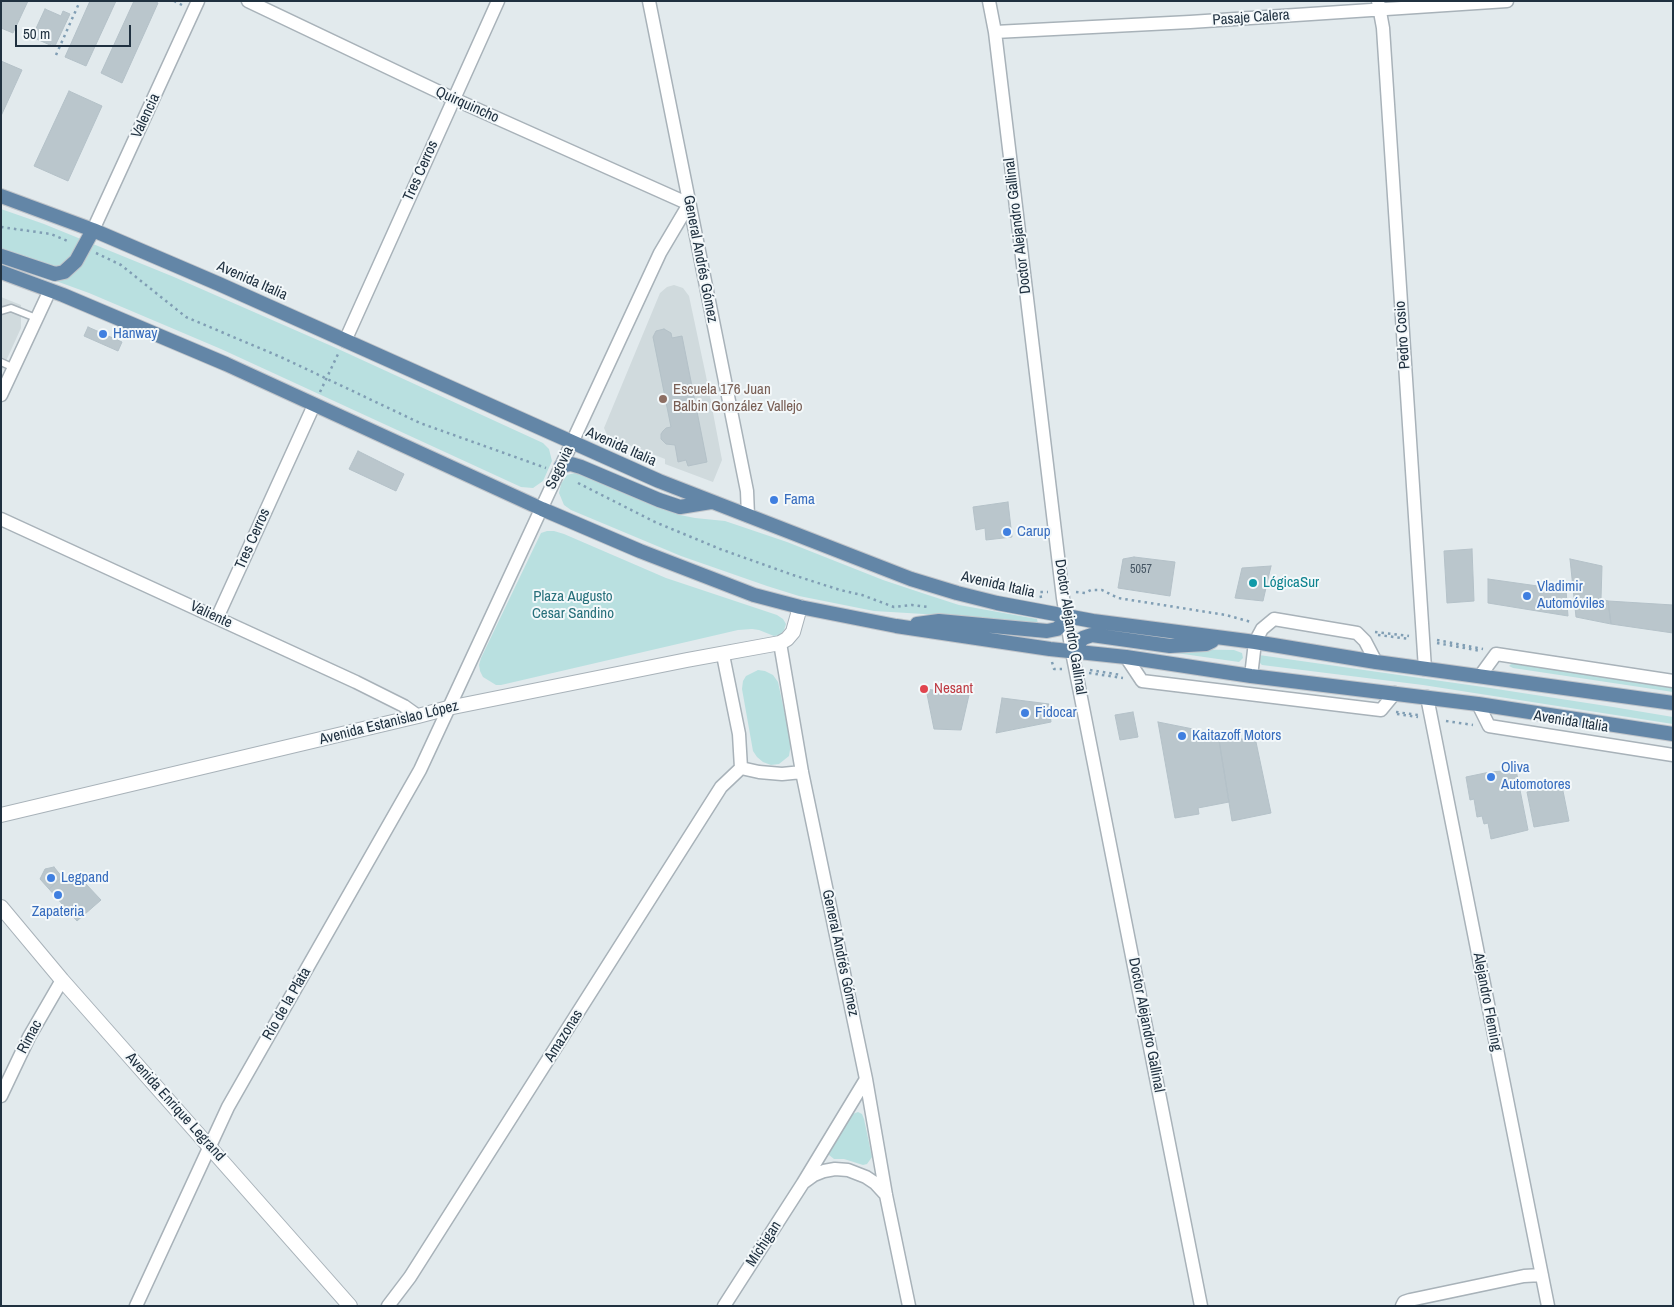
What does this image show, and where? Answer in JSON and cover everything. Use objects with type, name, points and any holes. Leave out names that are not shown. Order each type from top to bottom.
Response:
[{"type":"main road","name":"Avenida Italia","points":[[1,196],[93,230],[220,284],[659,481],[911,579],[965,595],[1093,621],[1255,642],[1376,662],[1673,703]]},
{"type":"main road","points":[[1,256],[55,274],[64,272],[76,261],[93,230]]},
{"type":"main road","name":"Avenida Italia","points":[[1,272],[50,290],[217,360],[542,509],[709,578],[754,595],[800,608],[896,626],[1072,652],[1126,657],[1251,676],[1427,697],[1673,734]]},
{"type":"main road","points":[[559,470],[571,464],[581,467],[680,507],[711,502]]},
{"type":"main road","points":[[896,626],[939,621],[1047,631],[1057,629],[1063,623],[1066,616]]},
{"type":"main road","points":[[1072,652],[1083,638],[1092,635],[1170,646],[1206,644],[1217,638]]},
{"type":"street","name":"Valencia","points":[[93,230],[198,1]]},
{"type":"street","name":"Quirquincho","points":[[248,1],[454,99],[689,204]]},
{"type":"street","name":"Tres Cerros","points":[[345,341],[498,1]]},
{"type":"street","name":"General Andrés Gómez","points":[[649,1],[747,491],[748,516]]},
{"type":"street","name":"Doctor Alejandro Gallinal","points":[[989,1],[995,32],[1066,616],[1075,671],[1201,1306]]},
{"type":"street","name":"Pasaje Calera","points":[[995,32],[1190,22],[1379,6],[1507,1]]},
{"type":"street","name":"Pedro Cosio","points":[[1379,6],[1383,28],[1425,668]]},
{"type":"street","name":"Segovia","points":[[448,708],[660,253],[689,204]]},
{"type":"street","points":[[1,395],[50,290]]},
{"type":"street","name":"Tres Cerros","points":[[217,618],[314,405]]},
{"type":"street","name":"Valiente","points":[[1,519],[384,696],[404,706],[418,716]]},
{"type":"street","points":[[780,643],[793,632],[800,608]]},
{"type":"street","points":[[1251,676],[1255,642],[1262,629],[1274,619],[1357,633],[1365,641],[1376,662]]},
{"type":"street","name":"General Andrés Gómez","points":[[780,643],[802,772],[866,1079],[886,1195],[909,1306]]},
{"type":"street","name":"Avenida Estanislao López","points":[[1,815],[448,708],[780,643]]},
{"type":"street","points":[[723,654],[739,734],[741,768],[782,774],[802,772]]},
{"type":"street","points":[[1480,676],[1496,654],[1673,681]]},
{"type":"street","points":[[1126,657],[1142,681],[1381,710],[1395,693]]},
{"type":"street","name":"Alejandro Fleming","points":[[1427,697],[1548,1306]]},
{"type":"street","name":"Avenida Italia","points":[[1478,704],[1489,726],[1673,755]]},
{"type":"street","name":"Río de la Plata","points":[[136,1306],[228,1107],[420,770],[448,708]]},
{"type":"street","name":"Amazonas","points":[[388,1306],[410,1277],[721,787],[741,768]]},
{"type":"street","name":"Avenida Enrique Legrand","points":[[1,907],[62,980],[350,1306]]},
{"type":"street","name":"Rimac","points":[[1,1096],[29,1037],[62,980]]},
{"type":"street","name":"Míchigan","points":[[724,1306],[803,1183],[866,1079]]},
{"type":"street","name":"Míchigan","points":[[803,1183],[824,1171],[835,1169],[848,1170],[870,1180],[886,1195]]},
{"type":"street","points":[[1402,1306],[1404,1302],[1410,1300],[1524,1276],[1542,1275]]},
{"type":"lane","points":[[1,311],[11,308],[36,318]]},
{"type":"lane","points":[[1,362],[14,368]]},
{"type":"path","points":[[56,55],[80,1]]},
{"type":"path","points":[[1,227],[51,234],[84,248],[121,265],[186,317],[283,358],[420,423],[536,464],[559,470],[655,522],[720,549],[784,572],[862,595],[894,607],[912,604],[933,608]]},
{"type":"path","points":[[314,405],[345,341]]},
{"type":"path","points":[[1067,592],[1085,593],[1091,590],[1102,590],[1118,598],[1226,615],[1257,624],[1274,619]]},
{"type":"path","points":[[1043,612],[1040,592],[1049,592]]},
{"type":"path","points":[[1075,671],[1142,681]]},
{"type":"shaded area","name":"Escuela 176 Juan Balbin González Vallejo","points":[[674,285],[683,288],[689,296],[706,376],[722,460],[713,482],[665,464],[665,459],[611,438],[607,435],[604,428],[660,293],[667,287]]},
{"type":"shaded area","points":[[1,297],[21,305],[21,328],[1,372]]},
{"type":"green space","points":[[1,209],[44,224],[174,277],[336,348],[543,443],[549,449],[552,461],[543,481],[533,488],[521,487],[221,349],[89,293],[1,261]]},
{"type":"green space","points":[[575,473],[600,481],[680,515],[725,521],[787,542],[883,580],[928,595],[959,605],[1037,619],[1038,624],[957,616],[874,611],[799,596],[767,586],[681,556],[571,510],[564,505],[559,493],[561,484],[567,475]]},
{"type":"green space","name":"Plaza Augusto Cesar Sandino","points":[[547,531],[564,534],[666,578],[777,615],[786,624],[784,630],[780,635],[774,636],[759,630],[738,630],[496,685],[483,677],[479,665],[481,658],[541,533]]},
{"type":"green space","points":[[1092,641],[1170,649],[1234,650],[1242,653],[1243,658],[1239,662]]},
{"type":"green space","points":[[1259,655],[1490,688],[1673,717],[1673,724],[1423,685],[1262,665],[1259,662]]},
{"type":"green space","points":[[1512,663],[1673,688],[1673,692],[1513,668],[1509,666]]},
{"type":"green space","points":[[758,670],[773,675],[778,682],[791,743],[789,756],[779,764],[771,765],[763,762],[753,751],[742,689],[746,676]]},
{"type":"green space","points":[[858,1112],[862,1114],[864,1119],[872,1157],[867,1164],[863,1165],[844,1159],[834,1159],[829,1155],[829,1151],[850,1115]]},
{"type":"building","points":[[1,1],[28,1],[13,33],[1,28]]},
{"type":"building","points":[[90,1],[116,1],[86,66],[65,57]]},
{"type":"building","points":[[134,1],[154,1],[158,3],[122,83],[101,73]]},
{"type":"building","points":[[45,9],[61,16],[63,11],[70,14],[55,46],[32,37]]},
{"type":"building","points":[[1,61],[22,70],[1,116]]},
{"type":"building","points":[[69,91],[102,106],[68,181],[34,166]]},
{"type":"building","points":[[88,327],[122,342],[118,351],[84,336]]},
{"type":"building","points":[[664,329],[671,333],[672,338],[682,336],[707,462],[688,466],[686,460],[678,462],[675,445],[666,444],[661,439],[663,431],[671,427],[653,337],[656,331]]},
{"type":"building","points":[[358,451],[404,474],[396,491],[349,469]]},
{"type":"building","points":[[1008,502],[1012,537],[986,540],[985,528],[976,530],[973,507]]},
{"type":"building","points":[[1472,549],[1474,601],[1447,603],[1444,551]]},
{"type":"building","points":[[1134,557],[1175,562],[1170,596],[1118,588],[1123,559]]},
{"type":"building","points":[[1570,559],[1602,566],[1601,599],[1608,601],[1611,624],[1576,617]]},
{"type":"building","name":"LógicaSur","points":[[1271,566],[1263,601],[1235,598],[1242,568]]},
{"type":"building","name":"Vladimir Automóviles","points":[[1488,579],[1566,590],[1568,616],[1488,603]]},
{"type":"building","points":[[1608,601],[1673,605],[1673,633],[1611,624]]},
{"type":"building","points":[[926,689],[969,695],[961,730],[934,729]]},
{"type":"building","name":"Fidocar","points":[[1002,698],[1049,704],[1051,722],[996,733]]},
{"type":"building","points":[[1133,712],[1138,737],[1120,740],[1115,715]]},
{"type":"building","points":[[1158,722],[1218,734],[1229,802],[1198,808],[1199,814],[1175,818]]},
{"type":"building","points":[[1218,734],[1256,742],[1271,813],[1232,821]]},
{"type":"building","points":[[1516,770],[1528,830],[1491,839],[1488,823],[1484,824],[1482,816],[1477,817],[1474,799],[1470,800],[1466,777],[1490,772]]},
{"type":"building","points":[[1562,786],[1569,821],[1534,827],[1527,792]]},
{"type":"building","name":"Legpand","points":[[54,867],[62,877],[49,889],[40,879],[45,869]]},
{"type":"building","points":[[62,877],[68,884],[85,883],[101,900],[77,921],[49,889]]},
{"type":"place","name":"Hanway","points":[[103,334]]},
{"type":"place","name":"Escuela 176 Juan Balbin González Vallejo","points":[[663,399]]},
{"type":"place","name":"Fama","points":[[774,500]]},
{"type":"place","name":"Carup","points":[[1007,532]]},
{"type":"place","name":"LógicaSur","points":[[1253,583]]},
{"type":"place","name":"Vladimir Automóviles","points":[[1527,596]]},
{"type":"place","name":"Nesant","points":[[924,689]]},
{"type":"place","name":"Fidocar","points":[[1025,713]]},
{"type":"place","name":"Kaitazoff Motors","points":[[1182,736]]},
{"type":"place","name":"Oliva Automotores","points":[[1491,777]]},
{"type":"place","name":"Legpand","points":[[51,878]]},
{"type":"place","name":"Zapateria","points":[[58,895]]}]
